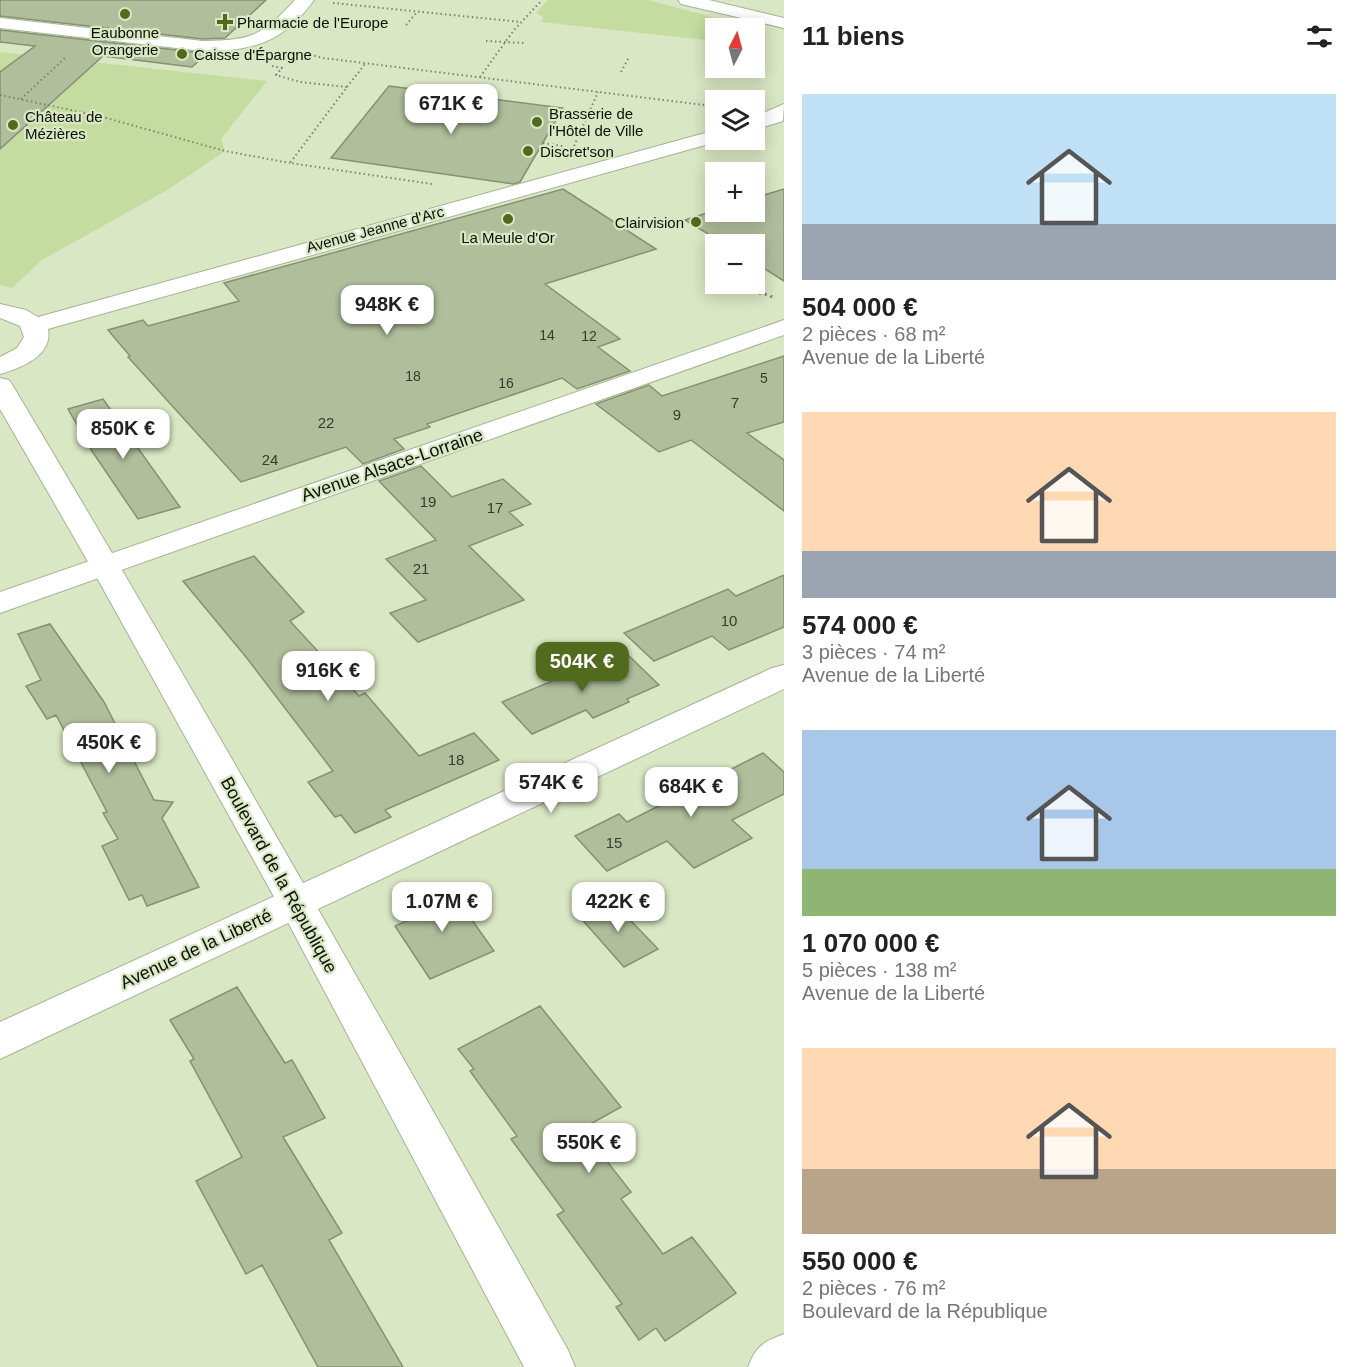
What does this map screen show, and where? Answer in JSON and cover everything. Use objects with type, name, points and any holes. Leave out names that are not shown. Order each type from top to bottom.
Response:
[{"type":"street","points":[[0,22],[203,46],[252,41],[272,33],[305,0]]},
{"type":"street","points":[[687,0],[784,30]]},
{"type":"street","points":[[726,11],[784,23]]},
{"type":"street","points":[[765,121],[782,116]]},
{"type":"street","name":"Avenue Jeanne d'Arc","points":[[35,325],[310,246],[705,139]]},
{"type":"street","points":[[0,311],[26,318],[35,325],[38,333],[37,342],[30,350],[20,358],[0,366]]},
{"type":"street","name":"Avenue Alsace-Lorraine","points":[[0,603],[784,327]]},
{"type":"street","name":"Boulevard de la République","points":[[0,386],[106,567],[296,902],[551,1367]]},
{"type":"street","name":"Avenue de la Liberté","points":[[0,1041],[784,676]]},
{"type":"street","points":[[772,1367],[784,1359]]},
{"type":"path","points":[[305,0],[521,22]]},
{"type":"path","points":[[480,77],[521,22],[542,0]]},
{"type":"path","points":[[406,25],[417,12]]},
{"type":"path","points":[[21,99],[92,33]]},
{"type":"path","points":[[486,41],[525,43]]},
{"type":"path","points":[[294,50],[323,58],[705,105]]},
{"type":"path","points":[[621,72],[629,57]]},
{"type":"path","points":[[290,163],[366,63]]},
{"type":"path","points":[[300,81],[348,87]]},
{"type":"path","points":[[543,143],[573,148],[598,92]]},
{"type":"path","points":[[0,95],[99,116],[225,151],[290,163],[428,182],[436,186]]},
{"type":"green space","points":[[548,0],[648,0],[716,18],[705,18],[705,40],[541,22],[543,17],[536,13]]},
{"type":"green space","points":[[0,52],[267,81],[221,139],[225,151],[169,189],[42,260],[12,288],[0,285]]},
{"type":"building","points":[[0,0],[266,0],[225,38],[203,39],[0,16]]},
{"type":"building","points":[[0,30],[208,53],[192,67],[103,56],[0,149],[0,72],[35,46],[0,42]]},
{"type":"building","points":[[389,86],[563,108],[520,182],[513,184],[331,158]]},
{"type":"building","points":[[563,189],[656,249],[545,284],[620,339],[598,347],[630,371],[577,389],[562,378],[427,424],[430,427],[394,439],[404,449],[363,464],[346,447],[241,482],[128,357],[130,356],[108,330],[143,320],[148,326],[239,301],[224,283]]},
{"type":"building","points":[[784,189],[784,281],[765,269],[765,234],[708,234],[685,220],[705,214],[705,222],[765,222],[765,195]]},
{"type":"building","points":[[784,356],[784,422],[747,433],[784,460],[784,511],[691,440],[659,452],[596,404],[649,385],[662,396]]},
{"type":"building","points":[[103,399],[180,507],[138,519],[92,451],[68,409]]},
{"type":"building","points":[[421,466],[452,497],[503,479],[531,504],[509,512],[523,525],[469,546],[524,600],[418,642],[390,613],[426,600],[386,559],[436,540],[379,481]]},
{"type":"building","points":[[254,556],[304,612],[290,621],[359,696],[365,693],[419,756],[474,733],[499,760],[385,810],[391,817],[355,833],[341,815],[335,817],[308,782],[333,771],[246,657],[183,581]]},
{"type":"building","points":[[784,575],[784,627],[729,650],[712,636],[654,661],[624,633],[728,589],[736,596]]},
{"type":"building","points":[[50,624],[104,702],[154,800],[173,802],[162,818],[199,887],[147,906],[142,895],[129,900],[102,846],[118,839],[103,813],[107,812],[56,715],[47,719],[26,686],[41,680],[18,634]]},
{"type":"building","points":[[624,651],[659,685],[593,718],[586,710],[532,734],[502,702]]},
{"type":"building","points":[[763,753],[784,772],[784,794],[732,820],[752,838],[694,868],[667,841],[607,871],[575,836],[619,814],[627,822]]},
{"type":"building","points":[[447,885],[494,951],[430,979],[395,926],[413,918],[402,903]]},
{"type":"building","points":[[610,899],[658,949],[624,967],[578,915]]},
{"type":"building","points":[[237,987],[285,1063],[292,1060],[325,1118],[283,1137],[342,1233],[329,1240],[403,1367],[318,1367],[262,1265],[246,1274],[196,1181],[242,1157],[190,1061],[194,1059],[170,1020]]},
{"type":"building","points":[[540,1006],[621,1107],[585,1127],[605,1153],[602,1155],[631,1192],[621,1199],[663,1254],[692,1237],[736,1293],[665,1341],[656,1328],[639,1340],[616,1307],[622,1304],[557,1215],[564,1211],[511,1139],[517,1136],[470,1071],[474,1069],[458,1049]]},
{"type":"place","name":"Eaubonne Orangerie","points":[[125,14]]},
{"type":"place","name":"Pharmacie de l'Europe","points":[[225,22]]},
{"type":"place","name":"Caisse d'Épargne","points":[[182,54]]},
{"type":"place","name":"Brasserie de l'Hôtel de Ville","points":[[537,122]]},
{"type":"place","name":"Château de Mézières","points":[[13,125]]},
{"type":"place","name":"Discret'son","points":[[528,151]]},
{"type":"place","name":"La Meule d'Or","points":[[508,219]]},
{"type":"place","name":"Clairvision","points":[[696,222]]}]
